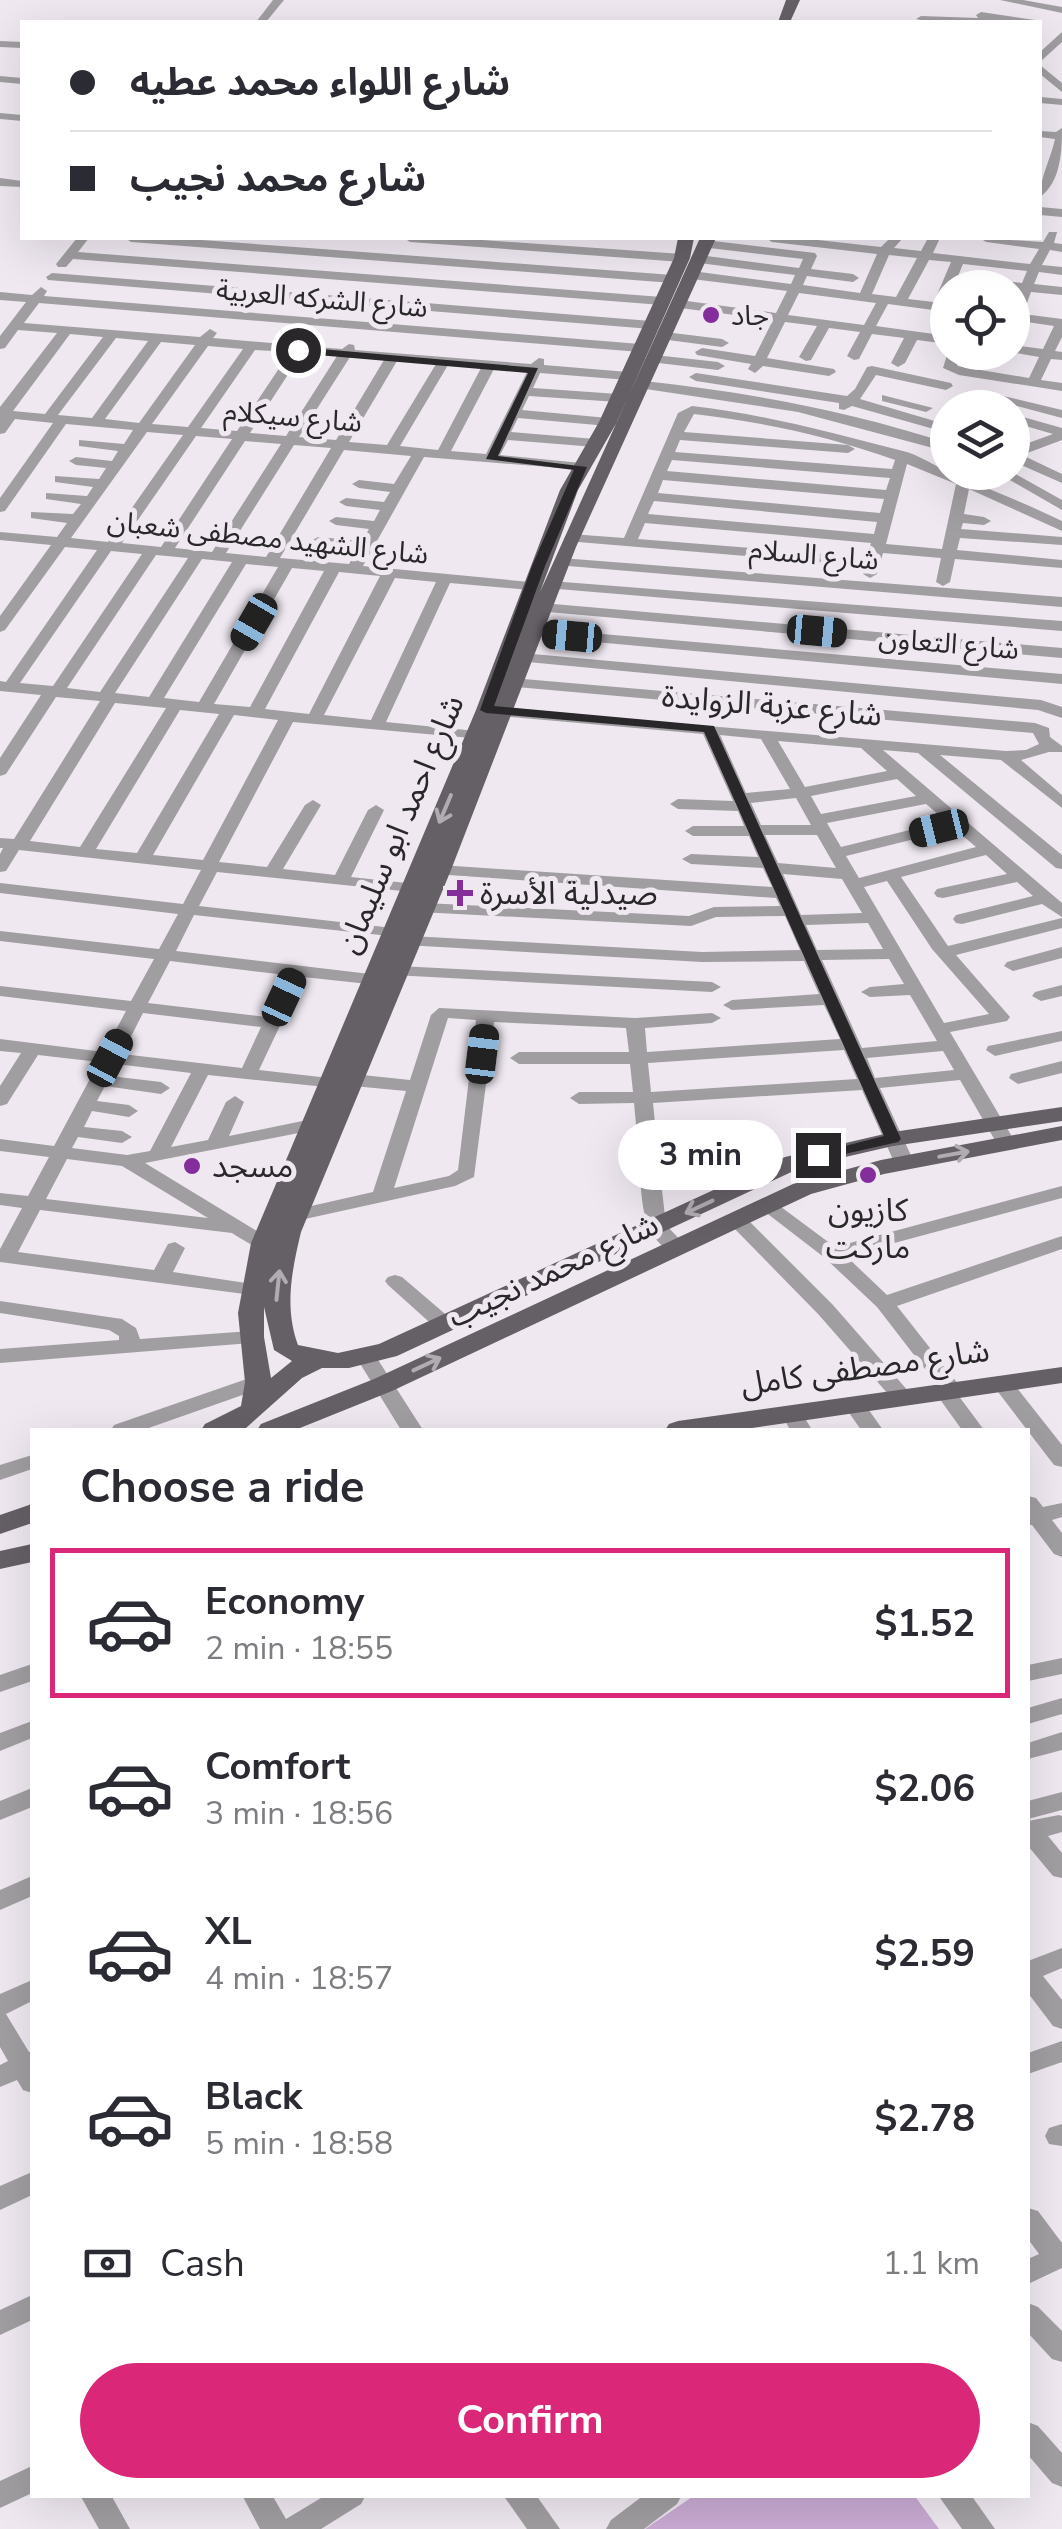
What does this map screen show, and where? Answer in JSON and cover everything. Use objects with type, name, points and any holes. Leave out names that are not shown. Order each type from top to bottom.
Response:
[{"type":"main road","name":"شارع احمد ابو سليمان","points":[[496,710],[541,586],[592,492],[692,254]]},
{"type":"main road","name":"شارع احمد ابو سليمان","points":[[561,548],[569,490],[649,352]]},
{"type":"main road","points":[[569,490],[592,492]]},
{"type":"main road","name":"شارع احمد ابو سليمان","points":[[256,1394],[252,1289],[274,1246],[296,1216],[353,1080],[402,937],[427,890],[478,746],[512,683],[542,608],[541,586]]},
{"type":"main road","name":"شارع احمد ابو سليمان","points":[[427,890],[478,746]]},
{"type":"main road","name":"شارع احمد ابو سليمان","points":[[314,1362],[287,1350],[276,1324],[274,1246],[329,1084],[389,977]]},
{"type":"main road","name":"شارع محمد نجيب","points":[[1002,1135],[1062,1114]]},
{"type":"main road","name":"شارع محمد نجيب","points":[[314,1362],[366,1357],[794,1162],[1002,1135],[1062,1133]]},
{"type":"main road","name":"شارع محمد نجيب","points":[[308,1424],[766,1205],[898,1151]]},
{"type":"main road","points":[[219,1428],[246,1418],[256,1394],[271,1396],[287,1374],[314,1362]]},
{"type":"main road","name":"شارع مصطفى كامل","points":[[708,1428],[796,1422],[854,1404],[1062,1375]]},
{"type":"main road","points":[[283,1428],[308,1424]]},
{"type":"main road","points":[[0,1525],[30,1514]]},
{"type":"main road","points":[[0,1560],[30,1552]]},
{"type":"street","points":[[263,20],[279,0]]},
{"type":"street","points":[[986,15],[1012,1],[1056,9]]},
{"type":"street","points":[[922,12],[1022,20]]},
{"type":"street","points":[[1057,47],[1062,35]]},
{"type":"street","points":[[1042,70],[1061,86]]},
{"type":"street","points":[[1042,189],[1057,157],[1062,134]]},
{"type":"street","points":[[1,343],[11,323],[81,240]]},
{"type":"street","points":[[127,307],[172,240]]},
{"type":"street","points":[[195,240],[285,244],[363,256],[557,272],[692,254],[803,272],[856,270]]},
{"type":"street","points":[[320,323],[373,240]]},
{"type":"street","points":[[434,240],[567,250],[811,256],[856,270]]},
{"type":"street","points":[[901,301],[933,240]]},
{"type":"street","points":[[957,270],[982,240]]},
{"type":"street","points":[[1002,264],[1017,240],[1049,240],[1062,248]]},
{"type":"street","points":[[1030,279],[1049,240]]},
{"type":"street","points":[[834,241],[889,241],[923,255],[1034,268],[1061,282]]},
{"type":"street","points":[[865,296],[889,241]]},
{"type":"street","points":[[406,330],[458,242]]},
{"type":"street","points":[[0,627],[125,448],[204,342],[248,294],[285,244]]},
{"type":"street","points":[[513,340],[567,250]]},
{"type":"street","points":[[692,254],[734,280],[901,301],[930,311]]},
{"type":"street","points":[[69,255],[544,294],[740,396],[834,414],[930,443]]},
{"type":"street","points":[[740,396],[811,256]]},
{"type":"street","points":[[983,270],[985,262]]},
{"type":"street","points":[[751,282],[759,266]]},
{"type":"street","points":[[845,294],[856,270]]},
{"type":"street","points":[[52,277],[525,316],[649,352],[828,374],[930,402]]},
{"type":"street","points":[[726,297],[734,280]]},
{"type":"street","points":[[1030,287],[1061,282]]},
{"type":"street","points":[[1044,320],[1061,282]]},
{"type":"street","name":"شارع الشركه العربية","points":[[0,296],[649,352]]},
{"type":"street","points":[[854,356],[884,299]]},
{"type":"street","points":[[723,332],[735,312]]},
{"type":"street","points":[[524,392],[649,352],[735,312],[930,338]]},
{"type":"street","points":[[898,363],[910,335],[930,314]]},
{"type":"street","points":[[1030,320],[1062,323],[1054,355],[1033,383]]},
{"type":"street","points":[[11,323],[534,370],[649,352],[828,374]]},
{"type":"street","points":[[806,357],[826,324]]},
{"type":"street","points":[[216,557],[361,326]]},
{"type":"street","points":[[0,430],[6,408],[66,330]]},
{"type":"street","points":[[0,508],[112,334]]},
{"type":"street","points":[[96,423],[157,338]]},
{"type":"street","points":[[491,459],[548,342]]},
{"type":"street","points":[[252,346],[5,686],[376,725],[478,746]]},
{"type":"street","points":[[0,771],[241,436],[298,350]]},
{"type":"street","points":[[757,366],[806,357],[828,374]]},
{"type":"street","points":[[204,707],[278,563],[392,358]]},
{"type":"street","points":[[391,450],[444,362]]},
{"type":"street","points":[[442,455],[489,366]]},
{"type":"street","points":[[956,370],[992,380],[1062,388]]},
{"type":"street","points":[[942,390],[959,371]]},
{"type":"street","points":[[992,380],[1002,390]]},
{"type":"street","points":[[986,390],[992,380]]},
{"type":"street","points":[[834,414],[862,386]]},
{"type":"street","points":[[862,386],[930,402]]},
{"type":"street","points":[[862,386],[930,421]]},
{"type":"street","points":[[1030,409],[1057,413]]},
{"type":"street","points":[[629,542],[688,411],[753,417],[901,454],[930,466]]},
{"type":"street","points":[[514,413],[608,422]]},
{"type":"street","points":[[1030,423],[1057,413]]},
{"type":"street","name":"شارع سيكلام","points":[[4,415],[581,467]]},
{"type":"street","points":[[1030,423],[1059,438]]},
{"type":"street","points":[[503,435],[595,443]]},
{"type":"street","points":[[675,435],[901,454]]},
{"type":"street","points":[[1030,448],[1059,438]]},
{"type":"street","points":[[84,443],[125,448]]},
{"type":"street","points":[[353,571],[420,452]]},
{"type":"street","points":[[822,739],[901,454]]},
{"type":"street","points":[[666,455],[898,474]]},
{"type":"street","points":[[76,461],[113,465]]},
{"type":"street","points":[[1030,464],[1062,479]]},
{"type":"street","points":[[0,474],[23,476]]},
{"type":"street","points":[[658,476],[892,495]]},
{"type":"street","points":[[60,479],[100,483]]},
{"type":"street","points":[[359,484],[399,489]]},
{"type":"street","points":[[1030,487],[1062,506]]},
{"type":"street","points":[[943,582],[962,490]]},
{"type":"street","points":[[984,490],[1005,499],[1004,510],[1027,512],[1062,526]]},
{"type":"street","points":[[52,496],[88,500]]},
{"type":"street","points":[[649,496],[885,518]]},
{"type":"street","points":[[346,502],[389,507]]},
{"type":"street","points":[[1022,567],[1027,512]]},
{"type":"street","points":[[36,514],[75,519]]},
{"type":"street","points":[[639,518],[873,562],[943,582],[1062,592]]},
{"type":"street","points":[[336,521],[378,526]]},
{"type":"street","points":[[955,525],[984,521]]},
{"type":"street","points":[[955,525],[1062,542]]},
{"type":"street","points":[[0,558],[7,537]]},
{"type":"street","name":"شارع الشهيد مصطفى شعبان","points":[[7,537],[444,580],[1062,628]]},
{"type":"street","points":[[318,541],[367,546]]},
{"type":"street","points":[[561,548],[629,542],[873,562],[948,554],[1022,567],[1062,564]]},
{"type":"street","name":"شارع السلام","points":[[561,548],[873,562],[1062,602]]},
{"type":"street","points":[[0,867],[11,844],[197,556]]},
{"type":"street","points":[[154,702],[241,560]]},
{"type":"street","points":[[254,712],[334,569]]},
{"type":"street","points":[[314,719],[389,574]]},
{"type":"street","points":[[376,725],[444,580]]},
{"type":"street","points":[[542,608],[1057,653],[1062,628]]},
{"type":"street","name":"شارع التعاون","points":[[532,632],[1062,680]]},
{"type":"street","points":[[522,658],[839,685],[1059,709]]},
{"type":"street","points":[[512,683],[1035,728],[1052,744]]},
{"type":"street","points":[[85,853],[176,704]]},
{"type":"street","points":[[142,859],[230,710]]},
{"type":"street","name":"شارع عزبة الزوايدة","points":[[496,710],[1006,756],[1029,755],[1052,744]]},
{"type":"street","points":[[252,1289],[3,1256],[10,1230],[34,1203],[288,716]]},
{"type":"street","points":[[709,729],[898,1151]]},
{"type":"street","points":[[766,734],[1002,1135]]},
{"type":"street","points":[[866,743],[1020,876],[1050,894],[1062,912]]},
{"type":"street","points":[[922,748],[1062,864]]},
{"type":"street","points":[[1006,756],[1062,802]]},
{"type":"street","points":[[678,804],[742,802],[900,773]]},
{"type":"street","points":[[693,831],[756,833],[819,825],[929,798]]},
{"type":"street","points":[[272,874],[313,805]]},
{"type":"street","points":[[340,881],[376,810]]},
{"type":"street","points":[[836,853],[959,823]]},
{"type":"street","points":[[691,859],[851,879],[892,876],[1034,841]]},
{"type":"street","points":[[11,844],[691,921],[714,912],[790,908]]},
{"type":"street","points":[[519,1058],[638,1058],[853,1049],[944,1037],[1001,1017],[945,952],[892,876]]},
{"type":"street","points":[[943,893],[1020,876]]},
{"type":"street","points":[[0,888],[402,937],[702,957],[896,954]]},
{"type":"street","points":[[427,890],[790,908],[874,918]]},
{"type":"street","points":[[962,919],[1050,894]]},
{"type":"street","points":[[945,952],[1062,923]]},
{"type":"street","points":[[0,936],[389,977],[712,986]]},
{"type":"street","points":[[1013,966],[1062,952]]},
{"type":"street","points":[[248,1074],[297,970]]},
{"type":"street","points":[[870,992],[916,989]]},
{"type":"street","points":[[1041,996],[1062,990]]},
{"type":"street","points":[[0,991],[272,1024]]},
{"type":"street","points":[[732,1006],[830,999]]},
{"type":"street","points":[[381,1198],[416,1086],[445,1012],[635,1023],[712,1018]]},
{"type":"street","points":[[296,1216],[460,1178],[469,1167],[486,1016]]},
{"type":"street","points":[[635,1023],[656,1227],[678,1249]]},
{"type":"street","points":[[995,1050],[1062,1036]]},
{"type":"street","points":[[0,1045],[329,1084]]},
{"type":"street","points":[[0,1100],[33,1049]]},
{"type":"street","points":[[1018,1078],[1062,1067]]},
{"type":"street","points":[[158,1155],[202,1068]]},
{"type":"street","points":[[579,1098],[641,1099],[869,1085],[966,1074]]},
{"type":"street","points":[[99,1080],[161,1088]]},
{"type":"street","points":[[353,1080],[416,1086]]},
{"type":"street","points":[[215,1144],[235,1102]]},
{"type":"street","points":[[86,1105],[129,1111]]},
{"type":"street","points":[[0,1145],[127,1161],[312,1126]]},
{"type":"street","points":[[72,1131],[122,1137]]},
{"type":"street","points":[[646,1150],[728,1146]]},
{"type":"street","points":[[127,1161],[274,1246]]},
{"type":"street","points":[[832,1254],[1062,1192]]},
{"type":"street","points":[[0,1199],[238,1228]]},
{"type":"street","points":[[766,1205],[832,1254],[884,1303],[972,1428]]},
{"type":"street","points":[[736,1220],[826,1310],[902,1397]]},
{"type":"street","points":[[884,1303],[1062,1242]]},
{"type":"street","points":[[161,1277],[175,1248]]},
{"type":"street","points":[[394,1281],[444,1324]]},
{"type":"street","points":[[0,1307],[116,1324],[129,1333],[130,1346]]},
{"type":"street","points":[[0,1356],[251,1337]]},
{"type":"street","points":[[366,1357],[411,1428]]},
{"type":"street","points":[[1002,1383],[1058,1448]]},
{"type":"street","points":[[129,1428],[256,1394]]},
{"type":"street","points":[[854,1404],[871,1428]]},
{"type":"street","points":[[0,1473],[30,1463]]},
{"type":"street","points":[[1031,1513],[1062,1510]]},
{"type":"street","points":[[1031,1513],[1062,1549]]},
{"type":"street","points":[[1030,1668],[1062,1666]]},
{"type":"street","points":[[0,1684],[30,1673]]},
{"type":"street","points":[[1030,1715],[1062,1706]]},
{"type":"street","points":[[0,1742],[30,1730]]},
{"type":"street","points":[[1030,1750],[1062,1741]]},
{"type":"street","points":[[0,1811],[30,1798]]},
{"type":"street","points":[[1030,1823],[1060,1812]]},
{"type":"street","points":[[1030,1827],[1062,1869]]},
{"type":"street","points":[[0,1901],[30,1886]]},
{"type":"street","points":[[1036,1965],[1036,2002],[1062,2019]]},
{"type":"street","points":[[0,2006],[30,1991]]},
{"type":"street","points":[[0,2022],[22,2072]]},
{"type":"street","points":[[1030,2063],[1062,2052]]},
{"type":"street","points":[[0,2199],[30,2184]]},
{"type":"street","points":[[1030,2221],[1059,2256],[1030,2271]]},
{"type":"street","points":[[0,2323],[30,2308]]},
{"type":"street","points":[[1030,2317],[1062,2350]]},
{"type":"street","points":[[1030,2437],[1062,2474]]},
{"type":"street","points":[[0,2495],[30,2481]]},
{"type":"street","points":[[97,2498],[115,2529]]},
{"type":"street","points":[[259,2498],[276,2529]]},
{"type":"street","points":[[296,2529],[346,2498]]},
{"type":"street","points":[[520,2498],[545,2529]]},
{"type":"street","points":[[621,2529],[663,2498]]},
{"type":"street","points":[[956,2498],[980,2529]]},
{"type":"shaded area","points":[[691,2498],[916,2498],[939,2529],[645,2529]]},
{"type":"place","name":"جاد","points":[[711,315]]},
{"type":"place","name":"صيدلية الأسرة","points":[[460,893]]},
{"type":"place","name":"مسجد","points":[[192,1166]]},
{"type":"place","name":"كازيون ماركت","points":[[868,1175]]},
{"type":"route","points":[[298,350],[534,370],[491,459],[581,467],[538,566],[486,710],[709,729],[893,1139],[818,1155]]}]
